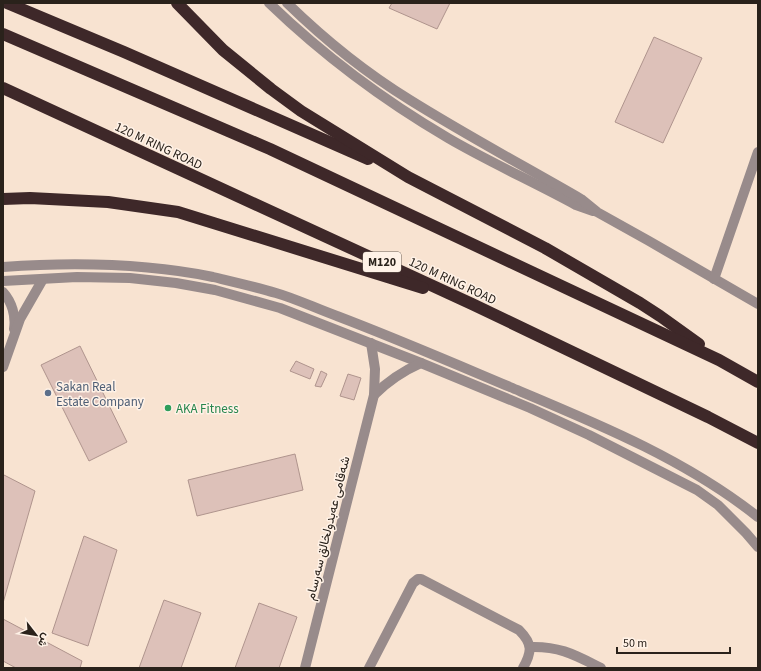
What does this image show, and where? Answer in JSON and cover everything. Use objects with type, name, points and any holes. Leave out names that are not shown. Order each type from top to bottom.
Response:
[{"type":"highway","points":[[7,3],[124,52],[408,177],[545,248],[640,303],[683,332],[719,360]]},
{"type":"highway","points":[[177,3],[223,50],[271,89],[301,111],[408,177]]},
{"type":"highway","points":[[3,34],[277,152],[719,360],[758,382]]},
{"type":"highway","name":"120 M RING ROAD","points":[[3,88],[472,304],[708,417],[758,443]]},
{"type":"highway","points":[[3,200],[30,198],[108,202],[178,212],[472,304]]},
{"type":"street","points":[[269,3],[347,71],[402,110],[448,138],[581,208],[597,212]]},
{"type":"street","points":[[286,3],[332,43],[390,87],[442,120],[581,199],[597,212],[758,304]]},
{"type":"street","points":[[714,279],[758,152]]},
{"type":"street","points":[[3,267],[76,264],[124,265],[171,270],[213,277],[278,294],[374,330],[595,424],[692,472],[758,516]]},
{"type":"street","points":[[3,281],[77,277],[130,278],[176,283],[215,290],[280,308],[421,363],[589,434],[687,484],[708,497],[718,505],[758,547]]},
{"type":"street","points":[[3,366],[14,333],[27,305],[43,279]]},
{"type":"street","points":[[3,292],[14,312],[14,333]]},
{"type":"street","name":"شەقامی عەبدولخالق سەرسام","points":[[305,668],[374,395],[375,369],[371,343]]},
{"type":"street","points":[[374,395],[396,376],[408,368],[421,363]]},
{"type":"street","points":[[369,668],[413,583],[418,579],[424,579],[509,624],[521,632],[530,646],[529,655],[523,668]]},
{"type":"street","points":[[530,646],[555,648],[567,651],[601,668]]},
{"type":"building","points":[[392,3],[450,3],[437,29],[389,8]]},
{"type":"building","points":[[654,37],[702,58],[663,143],[615,122]]},
{"type":"building","points":[[80,346],[127,442],[89,461],[41,365]]},
{"type":"building","points":[[296,361],[314,369],[310,379],[290,371]]},
{"type":"building","points":[[321,371],[327,374],[321,387],[315,386]]},
{"type":"building","points":[[348,374],[361,378],[354,400],[340,396]]},
{"type":"building","points":[[295,454],[303,490],[197,516],[188,480]]},
{"type":"building","points":[[4,475],[35,491],[3,603],[3,477]]},
{"type":"building","points":[[84,536],[117,550],[88,646],[52,633]]},
{"type":"building","points":[[164,600],[201,613],[181,668],[139,668]]},
{"type":"building","points":[[259,603],[297,617],[279,668],[235,668]]},
{"type":"building","points":[[3,619],[82,661],[80,668],[16,668],[3,661]]},
{"type":"place","name":"Sakan Real Estate Company","points":[[48,393]]},
{"type":"place","name":"AKA Fitness","points":[[168,408]]}]
